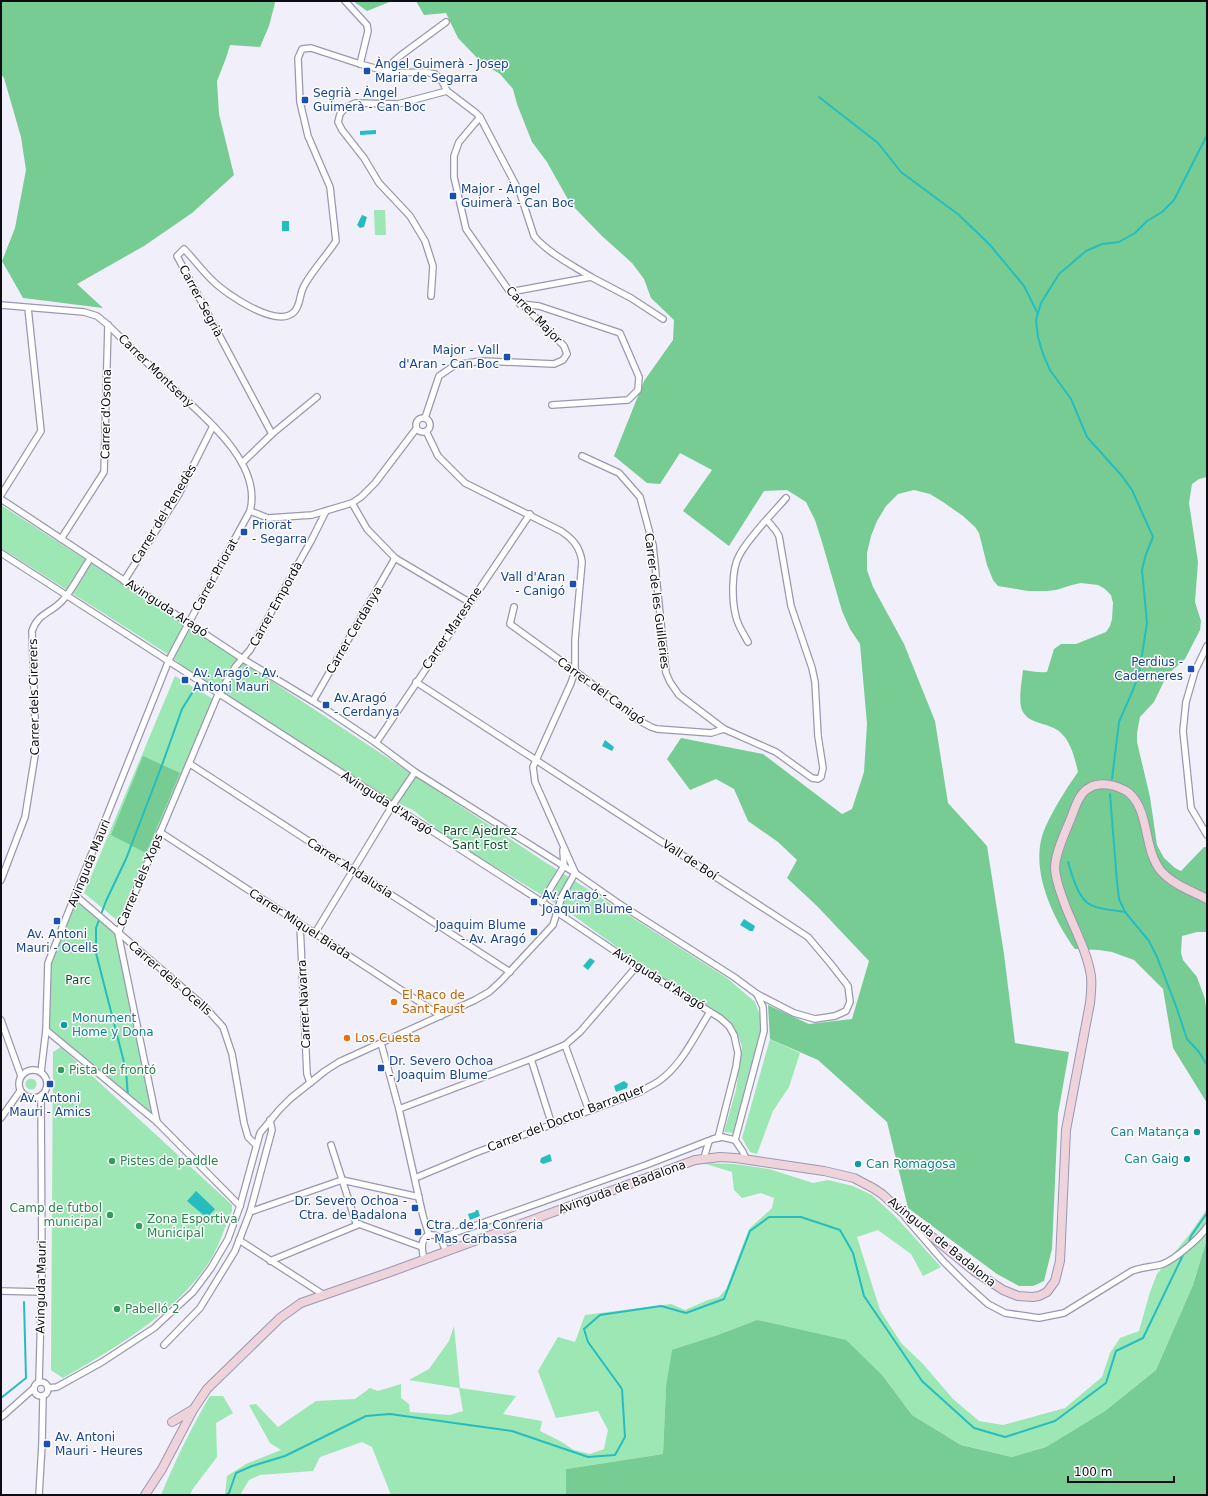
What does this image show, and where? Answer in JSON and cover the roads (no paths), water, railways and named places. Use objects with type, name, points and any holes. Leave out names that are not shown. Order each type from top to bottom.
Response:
[{"type":"street","points":[[345,1],[367,25],[368,31],[360,64],[393,73],[425,72],[435,74],[441,79],[448,91],[480,117],[520,193],[534,236],[538,242],[560,258],[591,277],[631,298],[663,319]]},
{"type":"street","points":[[384,70],[400,56],[446,22]]},
{"type":"street","name":"Carrer Segrià","points":[[272,434],[177,256],[184,249],[200,269],[214,283],[234,297],[264,314],[284,317],[293,312],[300,302],[303,287],[336,241],[330,187],[308,136],[300,102],[298,58],[302,49],[311,48],[360,64]]},
{"type":"street","points":[[431,296],[433,266],[425,241],[410,216],[379,183],[364,158],[342,130],[338,122],[340,114],[345,108],[354,103],[398,104],[448,91]]},
{"type":"street","name":"Carrer Major","points":[[425,418],[439,376],[455,365],[481,361],[554,364],[559,363],[566,357],[566,350],[564,346],[520,304],[466,229],[454,177],[453,166],[455,149],[480,117]]},
{"type":"street","points":[[510,292],[591,277]]},
{"type":"street","points":[[520,304],[539,306],[620,333],[639,377],[638,390],[628,400],[552,405]]},
{"type":"street","name":"Carrer Montseny","points":[[1,305],[84,312],[97,316],[108,325],[222,435],[242,463],[252,491],[250,511]]},
{"type":"street","points":[[1,495],[41,431],[28,308]]},
{"type":"street","name":"Carrer d'Osona","points":[[61,539],[104,472],[108,325]]},
{"type":"street","points":[[242,463],[272,434],[317,397]]},
{"type":"street","points":[[250,511],[268,518],[312,515],[352,503],[361,497],[375,483],[416,429],[415,425],[417,420],[420,418],[425,418],[430,425],[426,431]]},
{"type":"street","name":"Carrer del Penedès","points":[[124,581],[179,494],[213,426]]},
{"type":"street","points":[[416,429],[421,432],[426,431]]},
{"type":"street","points":[[426,431],[438,456],[465,483],[530,514],[561,531],[571,538],[580,552],[582,562],[575,640],[575,671],[571,684],[533,767],[535,782],[575,873]]},
{"type":"street","name":"Carrer de les Guilleries","points":[[582,456],[619,473],[640,497],[653,545],[664,661],[670,682],[679,696],[724,729]]},
{"type":"street","name":"Avinguda Aragó","points":[[1,498],[90,559],[243,658]]},
{"type":"street","points":[[748,642],[740,627],[734,607],[734,570],[739,555],[786,498]]},
{"type":"street","points":[[352,503],[367,529],[395,558],[469,602]]},
{"type":"street","name":"Carrer Priorat","points":[[169,660],[188,622],[219,570],[250,511]]},
{"type":"street","name":"Carrer Empordà","points":[[220,694],[236,666],[250,650],[311,541],[326,511]]},
{"type":"street","name":"Carrer Maresme","points":[[376,743],[469,602],[530,514]]},
{"type":"street","points":[[724,729],[776,752],[812,778],[818,779],[821,777],[823,768],[818,736],[815,682],[812,668],[791,606],[779,536],[767,520]]},
{"type":"street","points":[[1,553],[169,660]]},
{"type":"street","name":"Carrer Cerdanya","points":[[314,701],[395,558]]},
{"type":"street","points":[[66,595],[90,559]]},
{"type":"street","name":"Carrer dels Cirerers","points":[[1,880],[25,817],[36,749],[32,631],[34,625],[40,617],[59,604],[66,595]]},
{"type":"street","name":"Carrer del Canigó","points":[[514,607],[510,624],[575,671],[640,721],[657,729],[711,733],[724,729]]},
{"type":"street","points":[[1207,646],[1195,671],[1186,702],[1183,731],[1191,808],[1207,835]]},
{"type":"street","points":[[243,658],[314,701],[376,743],[415,772],[575,873],[618,903],[734,977],[757,994],[762,1007],[764,1031],[735,1140]]},
{"type":"street","name":"Avinguda d'Aragó","points":[[169,660],[542,902],[729,1026],[734,1035],[738,1053],[718,1138]]},
{"type":"street","name":"Avinguda Mauri","points":[[41,1072],[46,1030],[48,963],[169,660]]},
{"type":"street","name":"Vall de Boí","points":[[416,682],[808,937],[848,986],[850,1002],[846,1011],[842,1014],[825,1019],[815,1019],[794,1013],[757,994]]},
{"type":"street","name":"Carrer dels Xops","points":[[157,1122],[118,933],[217,697],[220,694]]},
{"type":"street","name":"Carrer Andalusia","points":[[190,764],[510,972]]},
{"type":"street","points":[[315,933],[392,806],[415,772]]},
{"type":"street","name":"Avinguda de Badalona","points":[[145,1495],[162,1469],[193,1410],[207,1389],[280,1318],[301,1303],[676,1166],[704,1158],[720,1157],[746,1159],[824,1170],[854,1178],[882,1194],[974,1271],[1003,1290],[1024,1297],[1039,1296],[1047,1292],[1055,1281],[1060,1261],[1066,1130],[1092,989],[1089,968],[1059,886],[1055,867],[1062,840],[1083,793],[1088,788],[1100,784],[1123,789],[1130,794],[1138,806],[1151,853],[1160,870],[1174,881],[1207,899]]},
{"type":"street","name":"Carrer Miquel Biada","points":[[160,832],[441,1016]]},
{"type":"street","points":[[542,902],[564,866],[563,846]]},
{"type":"street","points":[[48,1388],[57,1387],[115,1354],[154,1328],[193,1292],[212,1268],[228,1239],[240,1206],[260,1133],[291,1098],[339,1062],[476,1000],[488,992],[510,972],[553,925],[563,892],[575,873]]},
{"type":"street","name":"Carrer dels Ocells","points":[[76,896],[204,1006],[222,1027],[232,1054],[244,1123],[248,1137],[256,1145]]},
{"type":"street","name":"Carrer Navarra","points":[[300,925],[307,1074],[310,1083]]},
{"type":"street","points":[[399,1109],[565,1045],[580,1032],[637,966]]},
{"type":"street","name":"Carrer del Doctor Barraquer","points":[[415,1178],[475,1153],[640,1092],[659,1081],[672,1070],[680,1060],[710,1012]]},
{"type":"street","points":[[1,1020],[21,1076],[19,1084],[20,1091],[1,1118]]},
{"type":"street","points":[[46,1030],[157,1122],[240,1206]]},
{"type":"street","points":[[381,1043],[399,1109],[429,1235]]},
{"type":"street","points":[[565,1045],[589,1111]]},
{"type":"street","points":[[531,1059],[552,1125]]},
{"type":"street","points":[[20,1091],[28,1097],[33,1098],[41,1096],[46,1092],[48,1084],[47,1077],[41,1072],[30,1070],[21,1076]]},
{"type":"street","name":"Avinguda Mauri","points":[[39,1382],[41,1292],[41,1096]]},
{"type":"street","points":[[164,1345],[200,1308],[235,1251],[250,1212],[272,1130],[270,1120]]},
{"type":"street","points":[[424,1259],[422,1247],[424,1238],[429,1235],[440,1238],[718,1138],[735,1140],[746,1159]]},
{"type":"street","points":[[704,1158],[709,1141]]},
{"type":"street","points":[[331,1145],[356,1223],[422,1247]]},
{"type":"street","points":[[250,1212],[342,1180],[419,1197]]},
{"type":"street","points":[[903,1213],[909,1223],[943,1261],[988,1304],[1005,1313],[1035,1318],[1064,1313],[1124,1275],[1141,1267],[1155,1266],[1166,1262],[1198,1238],[1207,1227]]},
{"type":"street","points":[[270,1261],[360,1224]]},
{"type":"street","points":[[440,1238],[446,1251]]},
{"type":"street","points":[[239,1240],[324,1295]]},
{"type":"street","points":[[1,1291],[41,1292]]},
{"type":"street","points":[[1,1417],[33,1389],[35,1384],[39,1382],[45,1383],[48,1388],[47,1393],[43,1396],[39,1495]]},
{"type":"street","points":[[33,1389],[36,1395],[43,1396]]},
{"type":"street","points":[[172,1422],[193,1410]]},
{"type":"water","points":[[376,130],[376,134],[360,135],[360,131]]},
{"type":"water","points":[[362,215],[367,217],[364,227],[360,228],[357,225]]},
{"type":"water","points":[[282,221],[289,221],[289,231],[282,231]]},
{"type":"water","points":[[605,740],[614,747],[612,751],[602,746]]},
{"type":"water","points":[[744,919],[755,926],[753,931],[750,931],[740,925]]},
{"type":"water","points":[[590,958],[595,961],[588,970],[583,966]]},
{"type":"water","points":[[624,1081],[628,1084],[627,1088],[616,1092],[614,1086]]},
{"type":"water","points":[[550,1154],[552,1161],[543,1164],[540,1162],[541,1158]]},
{"type":"water","points":[[196,1191],[215,1209],[207,1218],[187,1201]]},
{"type":"water","points":[[478,1210],[480,1216],[470,1220],[468,1214],[475,1212]]},
{"type":"waterway","points":[[819,97],[878,143],[901,172],[959,215],[990,245],[1024,286],[1038,314]]},
{"type":"waterway","points":[[1112,779],[1119,722],[1139,674],[1147,623],[1142,570],[1146,554],[1153,537],[1132,490],[1122,476],[1087,437],[1071,399],[1050,370],[1038,337],[1036,320],[1041,303],[1059,274],[1086,251],[1102,244],[1119,242],[1135,233],[1147,221],[1162,212],[1174,200],[1207,135]]},
{"type":"waterway","points":[[128,1097],[126,1070],[96,953],[96,928],[106,901],[126,859],[182,709],[192,693]]},
{"type":"waterway","points":[[1110,794],[1119,899],[1125,912],[1149,941],[1157,957],[1187,1039],[1199,1052],[1207,1065]]},
{"type":"waterway","points":[[1068,862],[1076,886],[1082,898],[1086,902],[1099,908],[1125,912]]},
{"type":"waterway","points":[[1188,1244],[1191,1236],[1207,1213]]},
{"type":"waterway","points":[[226,1495],[229,1493],[236,1473],[252,1466],[285,1456],[366,1416],[390,1414],[512,1431],[588,1457],[615,1455],[625,1437],[622,1389],[588,1342],[584,1329],[600,1315],[661,1306],[686,1313],[724,1299],[750,1231],[769,1217],[801,1217],[840,1230],[853,1253],[864,1296],[922,1381],[974,1428],[1005,1437],[1055,1421],[1106,1383],[1116,1351],[1143,1338],[1184,1253]]},
{"type":"waterway","points":[[1,1398],[26,1378],[24,1302]]},
{"type":"place","name":"Àngel Guimerà - Josep Maria de Segarra","points":[[367,71]]},
{"type":"place","name":"Segrià - Àngel Guimerà - Can Boc","points":[[305,100]]},
{"type":"place","name":"Major - Àngel Guimerà - Can Boc","points":[[453,196]]},
{"type":"place","name":"Major - Vall d'Aran - Can Boc","points":[[507,357]]},
{"type":"place","name":"Priorat - Segarra","points":[[244,532]]},
{"type":"place","name":"Vall d'Aran - Canigó","points":[[573,584]]},
{"type":"place","name":"Perdius - Caderneres","points":[[1191,669]]},
{"type":"place","name":"Av. Aragó - Av. Antoni Mauri","points":[[185,680]]},
{"type":"place","name":"Av.Aragó - Cerdanya","points":[[326,705]]},
{"type":"place","name":"Av. Aragó - Joaquim Blume","points":[[534,902]]},
{"type":"place","name":"Av. Antoni Mauri - Ocells","points":[[57,921]]},
{"type":"place","name":"Joaquim Blume - Av. Aragó","points":[[534,932]]},
{"type":"place","name":"El Raco de Sant Faust","points":[[394,1002]]},
{"type":"place","name":"Monument Home y Dona","points":[[64,1025]]},
{"type":"place","name":"Los Cuesta","points":[[347,1038]]},
{"type":"place","name":"Dr. Severo Ochoa - Joaquim Blume","points":[[381,1068]]},
{"type":"place","name":"Pista de frontó","points":[[61,1070]]},
{"type":"place","name":"Av. Antoni Mauri - Amics","points":[[50,1084]]},
{"type":"place","name":"Can Matança","points":[[1197,1132]]},
{"type":"place","name":"Can Gaig","points":[[1187,1159]]},
{"type":"place","name":"Pistes de paddle","points":[[112,1161]]},
{"type":"place","name":"Can Romagosa","points":[[858,1164]]},
{"type":"place","name":"Dr. Severo Ochoa - Ctra. de Badalona","points":[[415,1208]]},
{"type":"place","name":"Camp de futbol municipal","points":[[110,1215]]},
{"type":"place","name":"Zona Esportiva Municipal","points":[[139,1226]]},
{"type":"place","name":"Ctra. de la Conreria - Mas Carbassa","points":[[418,1232]]},
{"type":"place","name":"Pabelló 2","points":[[117,1309]]},
{"type":"place","name":"Av. Antoni Mauri - Heures","points":[[47,1444]]},
{"type":"park label","name":"Parc Ajedrez Sant Fost","points":[[480,838]]},
{"type":"park label","name":"Parc","points":[[78,980]]}]
